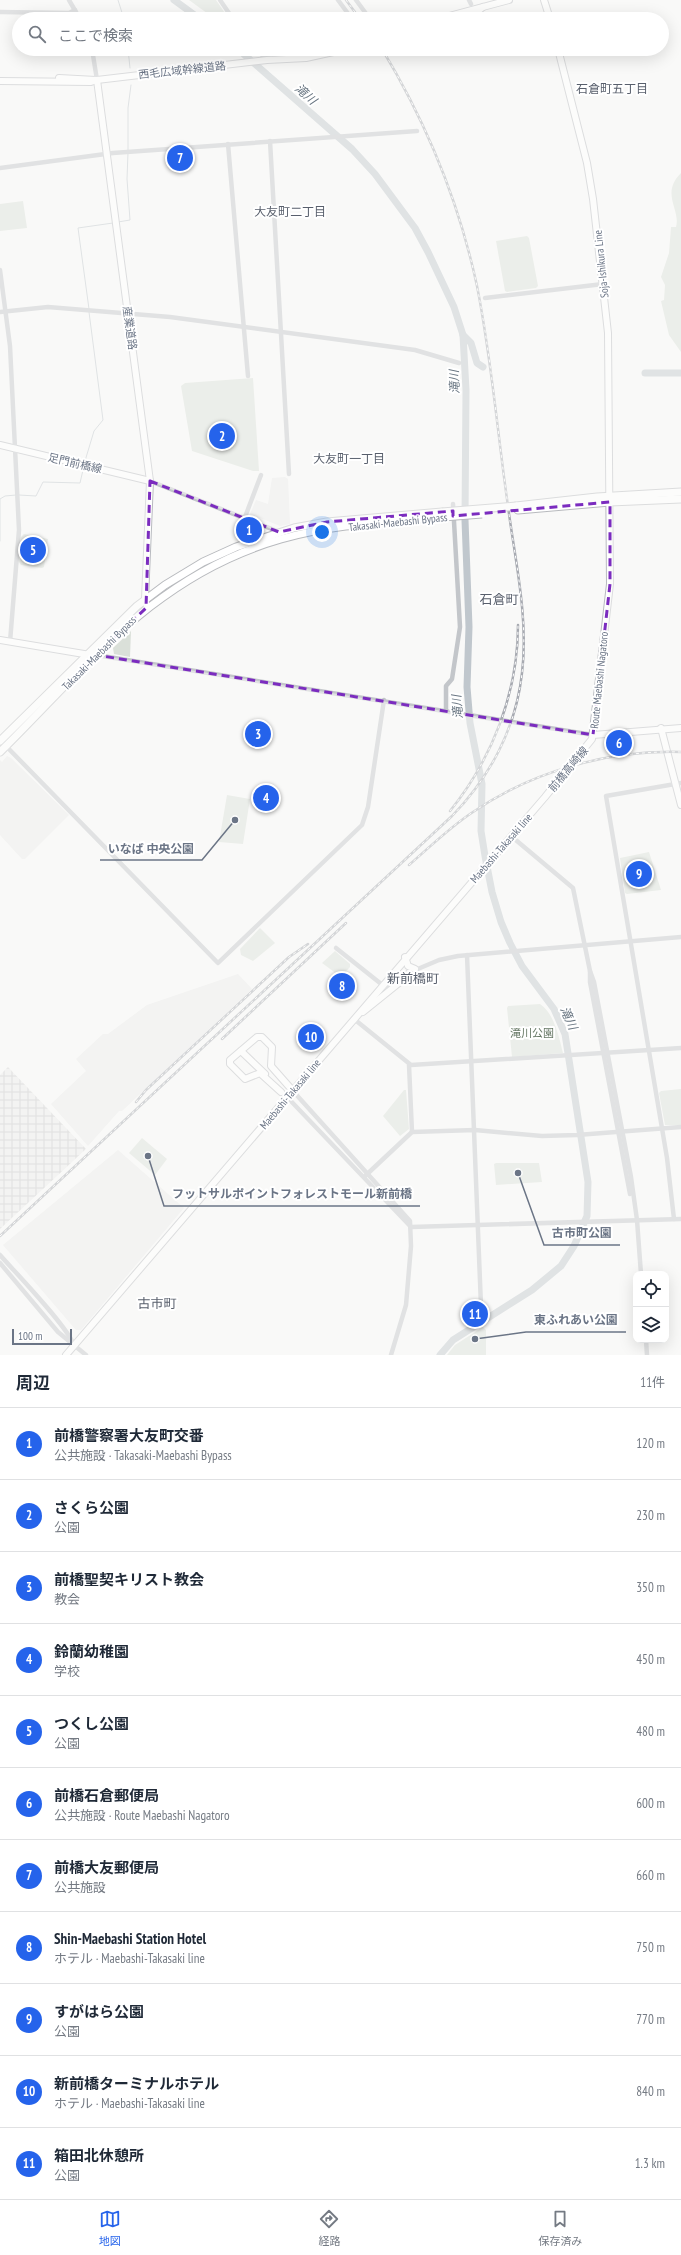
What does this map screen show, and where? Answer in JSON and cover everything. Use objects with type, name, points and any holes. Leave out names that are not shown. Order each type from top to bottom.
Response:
[{"type":"highway","points":[[610,499],[681,492]]},
{"type":"highway","points":[[610,499],[681,499]]},
{"type":"highway","name":"Takasaki-Maebashi Bypass","points":[[0,740],[145,599],[189,569],[214,557],[279,532],[320,523],[442,515],[610,499]]},
{"type":"highway","name":"Takasaki-Maebashi Bypass","points":[[0,752],[129,622],[147,607],[211,566],[251,549],[288,537],[340,528],[442,515]]},
{"type":"main road","points":[[464,12],[507,0]]},
{"type":"main road","points":[[544,0],[548,12]]},
{"type":"main road","points":[[477,12],[483,7]]},
{"type":"main road","name":"西毛広域幹線道路","points":[[0,77],[97,80],[298,56]]},
{"type":"main road","name":"Soja-Ishikura Line","points":[[560,56],[587,163],[603,284],[609,352],[610,499]]},
{"type":"main road","name":"西毛広域幹線道路","points":[[0,81],[91,82],[97,80]]},
{"type":"main road","name":"産業道路","points":[[97,80],[150,481],[145,599],[147,607]]},
{"type":"main road","name":"足門前橋線","points":[[0,446],[150,481]]},
{"type":"main road","name":"Route Maebashi Nagatoro","points":[[610,499],[610,584],[593,735],[661,728],[681,728]]},
{"type":"main road","points":[[0,640],[86,655],[96,655]]},
{"type":"main road","points":[[661,728],[678,783],[681,805]]},
{"type":"main road","name":"Maebashi-Takasaki line","points":[[66,1355],[185,1214],[288,1098],[405,957],[584,751],[593,735]]},
{"type":"main road","points":[[405,957],[408,966],[415,969]]},
{"type":"main road","points":[[356,1016],[365,1011],[404,980],[409,973]]},
{"type":"main road","points":[[288,1098],[260,1073],[249,1079],[244,1078],[230,1062],[257,1037],[262,1037],[272,1047],[270,1062],[272,1069],[293,1091]]},
{"type":"main road","points":[[241,1051],[280,1092]]},
{"type":"street","points":[[69,0],[75,10],[71,12]]},
{"type":"street","points":[[220,0],[229,12]]},
{"type":"street","points":[[338,0],[347,12]]},
{"type":"street","points":[[356,0],[365,12]]},
{"type":"street","points":[[0,12],[12,12]]},
{"type":"street","name":"産業道路","points":[[93,56],[97,80]]},
{"type":"street","points":[[262,56],[265,60],[269,56]]},
{"type":"street","points":[[0,168],[107,154],[417,130]]},
{"type":"street","points":[[270,141],[289,474]]},
{"type":"street","points":[[228,144],[248,376]]},
{"type":"street","points":[[0,270],[3,311],[10,346],[19,530],[10,642]]},
{"type":"street","points":[[485,298],[603,284]]},
{"type":"street","points":[[3,311],[48,307],[128,313],[281,334],[415,350],[459,363]]},
{"type":"street","points":[[245,518],[261,475]]},
{"type":"street","points":[[150,481],[245,518],[288,537]]},
{"type":"street","points":[[446,711],[446,686],[452,679],[460,627],[453,504]]},
{"type":"street","points":[[96,655],[384,700],[593,735]]},
{"type":"street","points":[[0,740],[217,963],[362,825],[368,807],[384,700]]},
{"type":"street","points":[[674,1219],[672,1185],[606,796],[678,783]]},
{"type":"street","points":[[511,836],[573,888],[584,945],[594,982],[605,1053],[636,1212],[641,1271]]},
{"type":"street","points":[[336,948],[382,986],[389,986],[415,969],[439,960],[467,955],[681,937]]},
{"type":"street","points":[[467,955],[482,1306]]},
{"type":"street","points":[[356,1016],[408,1065],[412,1132]]},
{"type":"street","points":[[408,1065],[576,1056],[681,1048]]},
{"type":"street","points":[[293,1091],[365,1175]]},
{"type":"street","points":[[288,1098],[407,1215],[411,1227],[410,1259],[405,1314],[391,1355]]},
{"type":"street","points":[[365,1175],[412,1132],[475,1130],[542,1136],[587,1135],[681,1127]]},
{"type":"street","points":[[411,1227],[681,1219]]},
{"type":"street","points":[[0,1255],[73,1340],[74,1346]]},
{"type":"street","points":[[0,1263],[54,1328],[86,1355]]},
{"type":"street","points":[[646,1343],[647,1355]]},
{"type":"highlighted area","points":[[150,481],[279,532],[327,522],[453,511],[453,516],[610,502],[610,584],[593,735],[96,655],[146,608]]},
{"type":"shaded area","points":[[285,477],[288,479],[290,524],[280,526],[250,514],[256,500],[268,504],[272,478]]},
{"type":"shaded area","points":[[7,756],[11,758],[69,815],[25,859],[22,859],[0,835],[0,760],[2,762]]},
{"type":"shaded area","points":[[238,974],[252,989],[122,1111],[119,1111],[88,1146],[51,1104],[86,1071],[76,1059],[103,1034],[108,1034],[147,1005]]},
{"type":"shaded area","points":[[8,1067],[86,1149],[0,1229],[0,1075]]},
{"type":"shaded area","points":[[118,1150],[184,1208],[81,1330],[76,1330],[3,1245]]},
{"type":"green space","points":[[189,0],[216,0],[224,12],[205,12]]},
{"type":"green space","points":[[681,173],[681,352],[669,335],[661,301],[664,300],[665,285],[661,277],[669,253],[671,227],[676,227],[677,220],[672,201],[672,188]]},
{"type":"green space","points":[[23,201],[27,228],[0,231],[0,204]]},
{"type":"green space","points":[[527,236],[529,238],[538,286],[536,288],[507,292],[505,291],[496,241]]},
{"type":"green space","points":[[253,378],[259,471],[253,471],[192,451],[181,386],[185,383]]},
{"type":"green space","points":[[24,534],[48,539],[44,567],[21,565],[19,562],[21,537]]},
{"type":"green space","points":[[131,631],[130,657],[114,654],[113,648]]},
{"type":"green space","points":[[227,795],[250,799],[243,844],[219,842]]},
{"type":"green space","points":[[649,852],[661,890],[625,893],[620,858]]},
{"type":"green space","points":[[260,928],[275,943],[253,961],[241,955],[240,949]]},
{"type":"green space","points":[[335,951],[350,964],[350,967],[341,977],[322,963]]},
{"type":"green space","name":"滝川公園","points":[[540,1004],[549,1013],[552,1019],[558,1033],[563,1053],[512,1057],[508,1006]]},
{"type":"green space","points":[[681,1089],[681,1125],[665,1125],[659,1093],[661,1091]]},
{"type":"green space","points":[[404,1090],[406,1090],[409,1129],[400,1136],[383,1116]]},
{"type":"green space","points":[[142,1138],[167,1159],[155,1175],[129,1153]]},
{"type":"green space","points":[[539,1163],[542,1182],[496,1185],[494,1164]]},
{"type":"green space","points":[[483,1327],[486,1330],[486,1355],[447,1355],[455,1345]]},
{"type":"waterway","points":[[118,0],[122,12]]},
{"type":"waterway","name":"滝川","points":[[174,0],[190,12]]},
{"type":"waterway","points":[[129,56],[130,68]]},
{"type":"waterway","name":"滝川","points":[[246,56],[352,149],[375,174],[415,228],[454,307],[463,335],[466,390],[465,520],[469,627],[467,687],[470,723],[482,784],[481,831],[492,892],[501,922],[522,966],[554,1009],[565,1034],[588,1182],[587,1216],[574,1246],[561,1266],[532,1290],[453,1340],[440,1355]]},
{"type":"waterway","points":[[128,150],[128,108],[131,85]]},
{"type":"waterway","points":[[118,222],[130,220],[127,179],[128,153]]},
{"type":"waterway","points":[[89,309],[78,228],[113,223]]},
{"type":"waterway","points":[[85,461],[94,431],[103,420],[89,312]]},
{"type":"waterway","points":[[463,335],[471,343],[477,363],[483,367]]},
{"type":"waterway","points":[[645,373],[681,373]]},
{"type":"waterway","points":[[19,495],[36,496],[43,482],[80,483],[83,470]]},
{"type":"waterway","points":[[0,541],[0,499],[5,496],[16,495]]},
{"type":"railway","points":[[346,0],[355,12]]},
{"type":"railway","points":[[0,1236],[452,816],[466,801],[489,768],[499,750],[514,713],[522,673],[524,630],[520,586],[503,472],[490,365],[477,286],[470,255],[451,193],[427,134],[386,56]]},
{"type":"railway","points":[[450,811],[478,770],[500,724],[508,700],[513,675],[517,650],[518,625]]},
{"type":"railway","points":[[409,865],[448,831],[473,812],[496,798],[546,774],[599,759],[654,752],[681,752]]},
{"type":"railway","points":[[222,1039],[346,923]]},
{"type":"railway","points":[[136,1102],[146,1090],[289,957],[308,944]]},
{"type":"place","name":"前橋大友郵便局","points":[[180,158]]},
{"type":"place","name":"さくら公園","points":[[222,436]]},
{"type":"place","name":"前橋警察署大友町交番","points":[[249,530]]},
{"type":"place","name":"つくし公園","points":[[33,550]]},
{"type":"place","name":"前橋聖契キリスト教会","points":[[258,734]]},
{"type":"place","name":"前橋石倉郵便局","points":[[619,743]]},
{"type":"place","name":"鈴蘭幼稚園","points":[[266,798]]},
{"type":"place","name":"いなば 中央公園","points":[[235,820]]},
{"type":"place","name":"すがはら公園","points":[[639,874]]},
{"type":"place","name":"Shin-Maebashi Station Hotel","points":[[342,986]]},
{"type":"place","name":"新前橋ターミナルホテル","points":[[311,1037]]},
{"type":"place","name":"フットサルポイントフォレストモール新前橋","points":[[148,1156]]},
{"type":"place","name":"古市町公園","points":[[518,1173]]},
{"type":"place","name":"箱田北休憩所","points":[[475,1314]]},
{"type":"place","name":"東ふれあい公園","points":[[475,1339]]},
{"type":"district","name":"石倉町五丁目","points":[[612,88]]},
{"type":"district","name":"大友町二丁目","points":[[290,211]]},
{"type":"district","name":"大友町一丁目","points":[[349,458]]},
{"type":"district","name":"石倉町","points":[[499,599]]},
{"type":"district","name":"新前橋町","points":[[413,978]]},
{"type":"district","name":"古市町","points":[[157,1303]]}]
